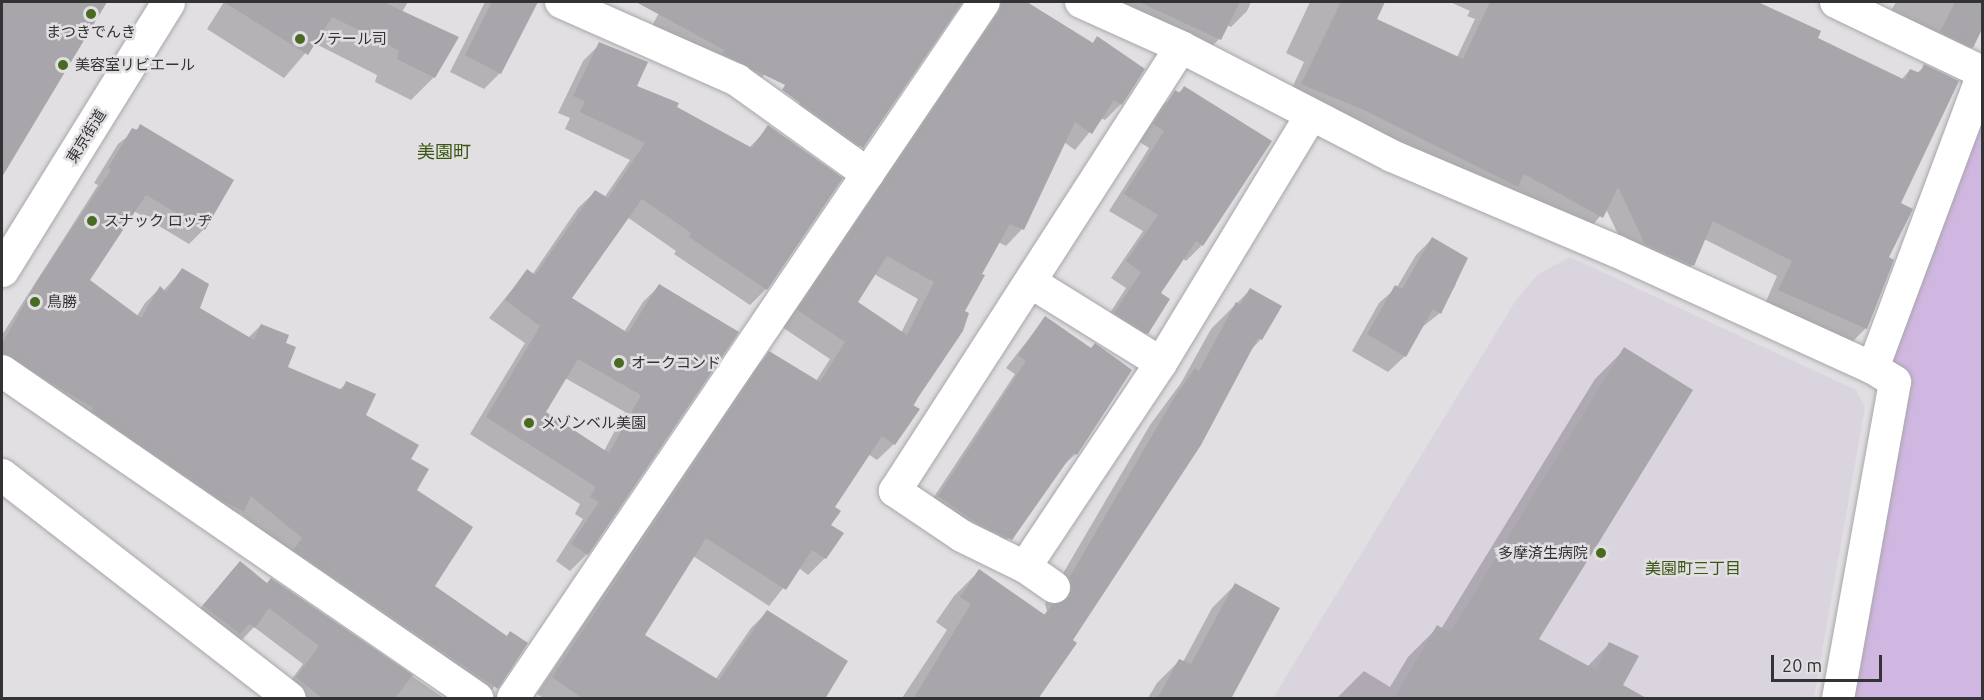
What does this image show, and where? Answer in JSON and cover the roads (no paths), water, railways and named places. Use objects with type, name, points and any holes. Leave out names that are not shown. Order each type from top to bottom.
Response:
[{"type":"main road","name":"東京街道","points":[[2,270],[168,2]]},
{"type":"street","points":[[561,2],[737,80],[868,174]]},
{"type":"street","points":[[513,699],[984,2]]},
{"type":"street","points":[[1081,2],[1181,47],[1401,160],[1616,251],[1873,368],[1895,382],[1838,699]]},
{"type":"street","points":[[1836,2],[1983,74],[1873,368]]},
{"type":"street","points":[[1054,587],[1025,567],[962,536],[895,491],[1032,283],[1181,47]]},
{"type":"street","points":[[1025,567],[1161,363],[1311,115]]},
{"type":"street","points":[[1032,283],[1161,363]]},
{"type":"street","points":[[2,371],[477,699]]},
{"type":"street","points":[[2,475],[290,699]]},
{"type":"place","name":"まつきでんき","points":[[91,14]]},
{"type":"place","name":"ノテール司","points":[[300,39]]},
{"type":"place","name":"美容室リビエール","points":[[63,65]]},
{"type":"place","name":"スナック ロッヂ","points":[[92,221]]},
{"type":"place","name":"鳥勝","points":[[35,302]]},
{"type":"place","name":"オークコンド","points":[[619,363]]},
{"type":"place","name":"メゾンベル美園","points":[[529,423]]},
{"type":"place","name":"多摩済生病院","points":[[1601,553]]},
{"type":"district","name":"美園町","points":[[444,151]]},
{"type":"district","name":"美園町三丁目","points":[[1693,568]]}]
